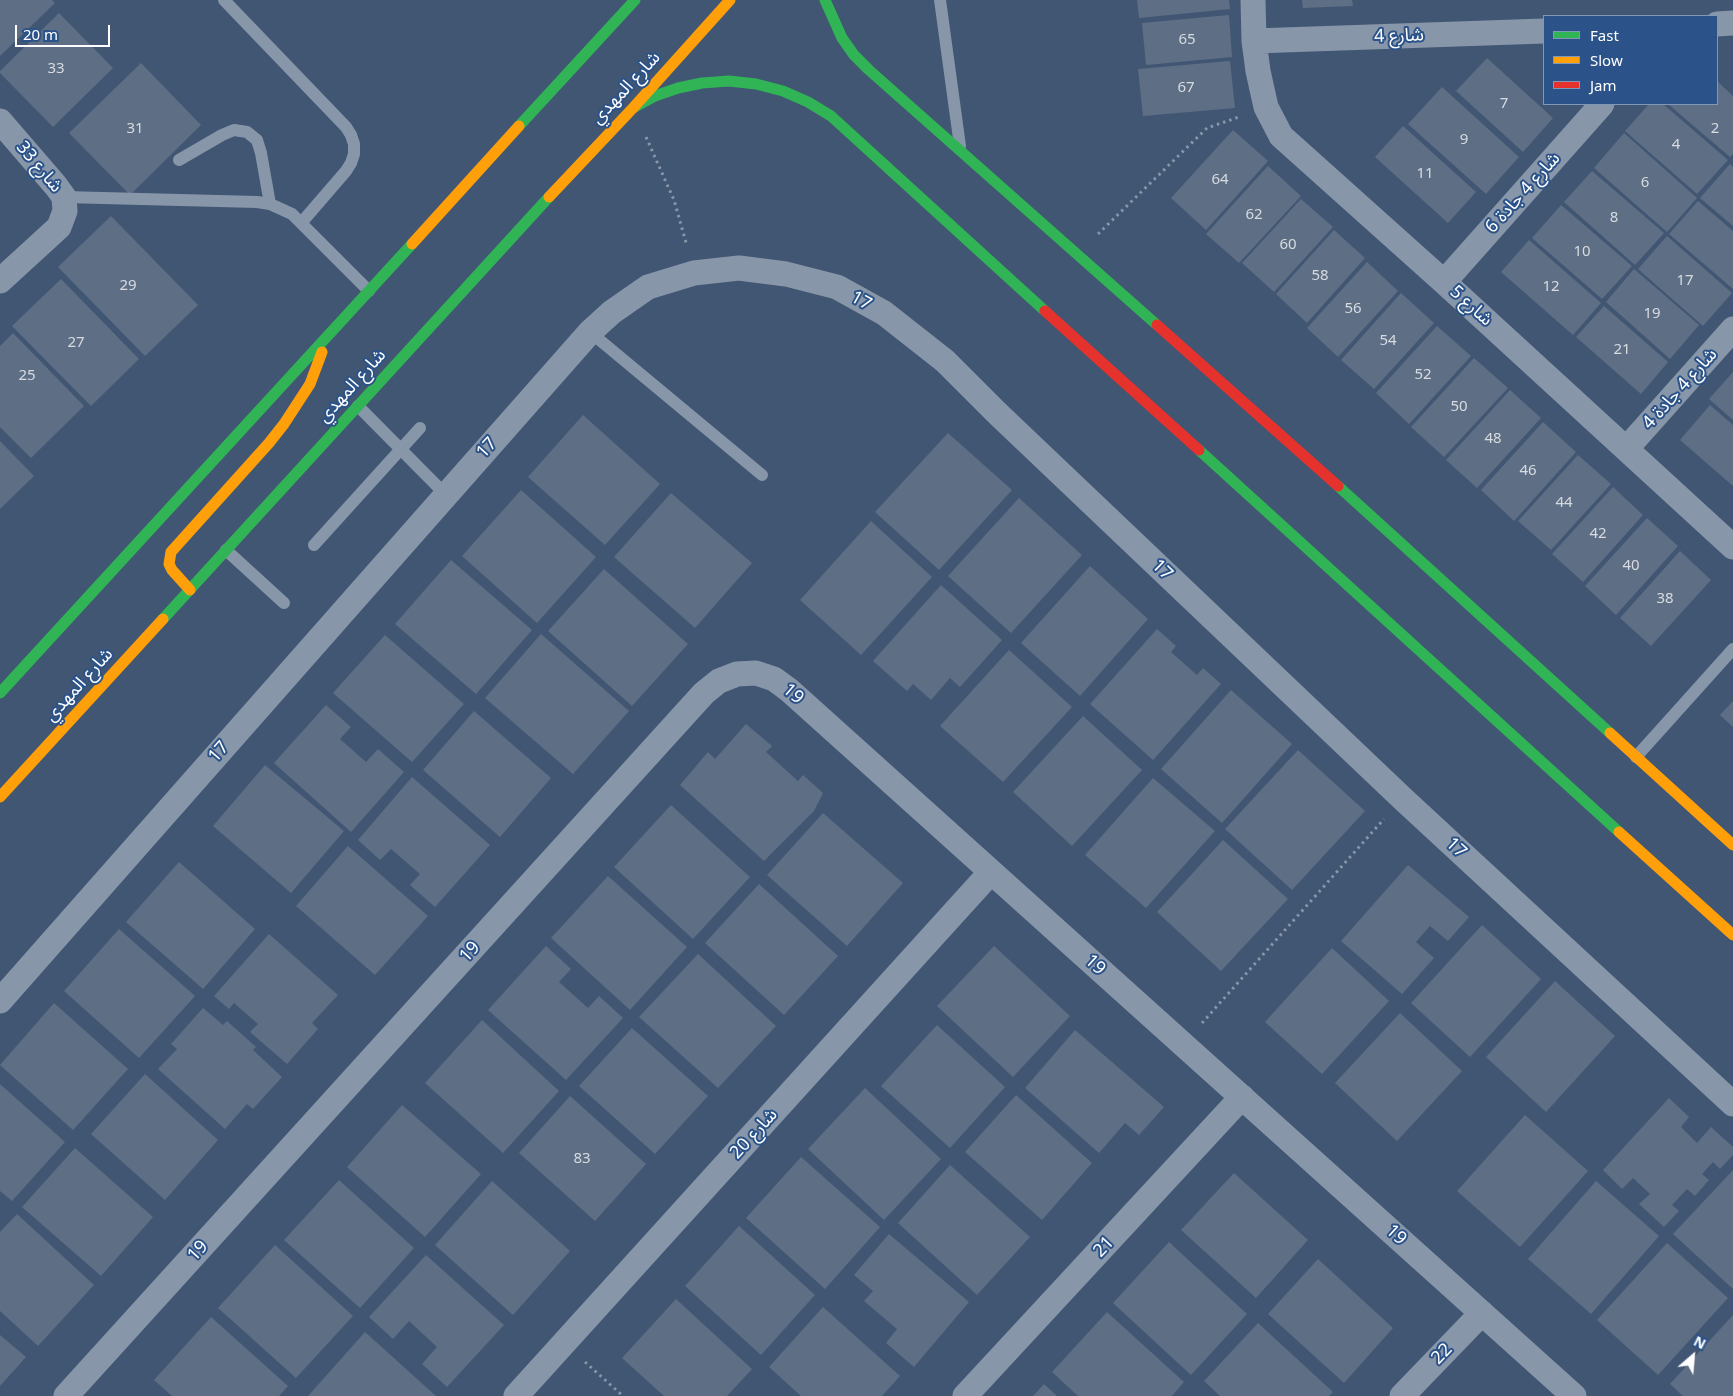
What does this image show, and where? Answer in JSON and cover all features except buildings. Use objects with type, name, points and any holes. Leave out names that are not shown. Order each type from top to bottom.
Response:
[{"type":"street","points":[[0,693],[634,0]]},
{"type":"street","name":"شارع المهدي","points":[[0,797],[594,148],[634,108],[730,0]]},
{"type":"street","points":[[825,0],[842,38],[854,55],[1323,472],[1733,844]]},
{"type":"street","name":"شارع 5","points":[[1253,0],[1254,41],[1258,71],[1266,107],[1281,136],[1627,448],[1733,547]]},
{"type":"street","points":[[1718,24],[1733,23]]},
{"type":"street","name":"شارع 4","points":[[1254,41],[1543,31]]},
{"type":"street","points":[[634,108],[655,96],[678,88],[702,82],[729,81],[756,84],[783,91],[808,102],[831,116],[1733,935]]},
{"type":"street","name":"شارع 4 جادة 6","points":[[1444,282],[1601,105]]},
{"type":"street","name":"شارع 33","points":[[0,121],[56,186],[64,197],[65,210],[59,227],[0,281]]},
{"type":"street","name":"17","points":[[0,1001],[590,332],[612,312],[648,287],[694,273],[739,268],[786,274],[837,287],[884,313],[945,361],[997,413],[1403,799],[1733,1104]]},
{"type":"street","name":"شارع 4 جادة 4","points":[[1627,448],[1733,330]]},
{"type":"street","points":[[190,590],[172,570],[169,558],[171,552],[284,424],[310,384],[326,338]]},
{"type":"street","name":"19","points":[[66,1396],[684,715],[718,681],[736,674],[756,673],[774,679],[789,690],[1574,1396]]},
{"type":"street","name":"شارع 20","points":[[516,1396],[991,872]]},
{"type":"street","name":"21","points":[[965,1396],[1242,1097]]},
{"type":"street","name":"22","points":[[1402,1396],[1482,1313]]},
{"type":"lane","points":[[224,0],[346,127],[351,135],[354,144],[354,154],[351,163],[302,222]]},
{"type":"lane","points":[[940,0],[961,151]]},
{"type":"lane","points":[[179,160],[234,130],[247,132],[257,140],[270,204]]},
{"type":"lane","points":[[64,197],[257,202],[270,204],[292,214],[302,222],[370,290]]},
{"type":"lane","points":[[590,332],[762,475]]},
{"type":"lane","points":[[358,406],[446,495]]},
{"type":"lane","points":[[314,545],[420,428]]},
{"type":"lane","points":[[226,550],[284,602]]},
{"type":"lane","points":[[1636,756],[1733,649]]},
{"type":"path","points":[[1078,254],[1206,128],[1266,107]]},
{"type":"path","points":[[634,108],[674,200],[694,273]]},
{"type":"path","points":[[1183,1044],[1403,799]]},
{"type":"path","points":[[564,1343],[623,1396]]},
{"type":"traffic: fast","points":[[519,126],[635,0]]},
{"type":"traffic: fast","points":[[825,0],[842,38],[854,55],[869,70],[1157,325]]},
{"type":"traffic: fast","points":[[633,108],[655,96],[678,88],[702,83],[729,81],[756,84],[783,91],[808,102],[831,116],[1045,311]]},
{"type":"traffic: fast","points":[[163,619],[549,197]]},
{"type":"traffic: fast","points":[[0,693],[412,244]]},
{"type":"traffic: fast","points":[[1199,450],[1619,832]]},
{"type":"traffic: fast","points":[[1338,486],[1610,733]]},
{"type":"traffic: slow","points":[[549,197],[633,108],[730,0]]},
{"type":"traffic: slow","points":[[412,244],[519,126]]},
{"type":"traffic: slow","points":[[190,590],[172,570],[169,564],[171,552],[284,424],[310,384],[322,352]]},
{"type":"traffic: slow","points":[[0,797],[163,619]]},
{"type":"traffic: slow","points":[[1610,733],[1733,845]]},
{"type":"traffic: slow","points":[[1619,832],[1733,935]]},
{"type":"traffic: jam","points":[[1045,311],[1199,450]]},
{"type":"traffic: jam","points":[[1157,325],[1338,486]]}]
